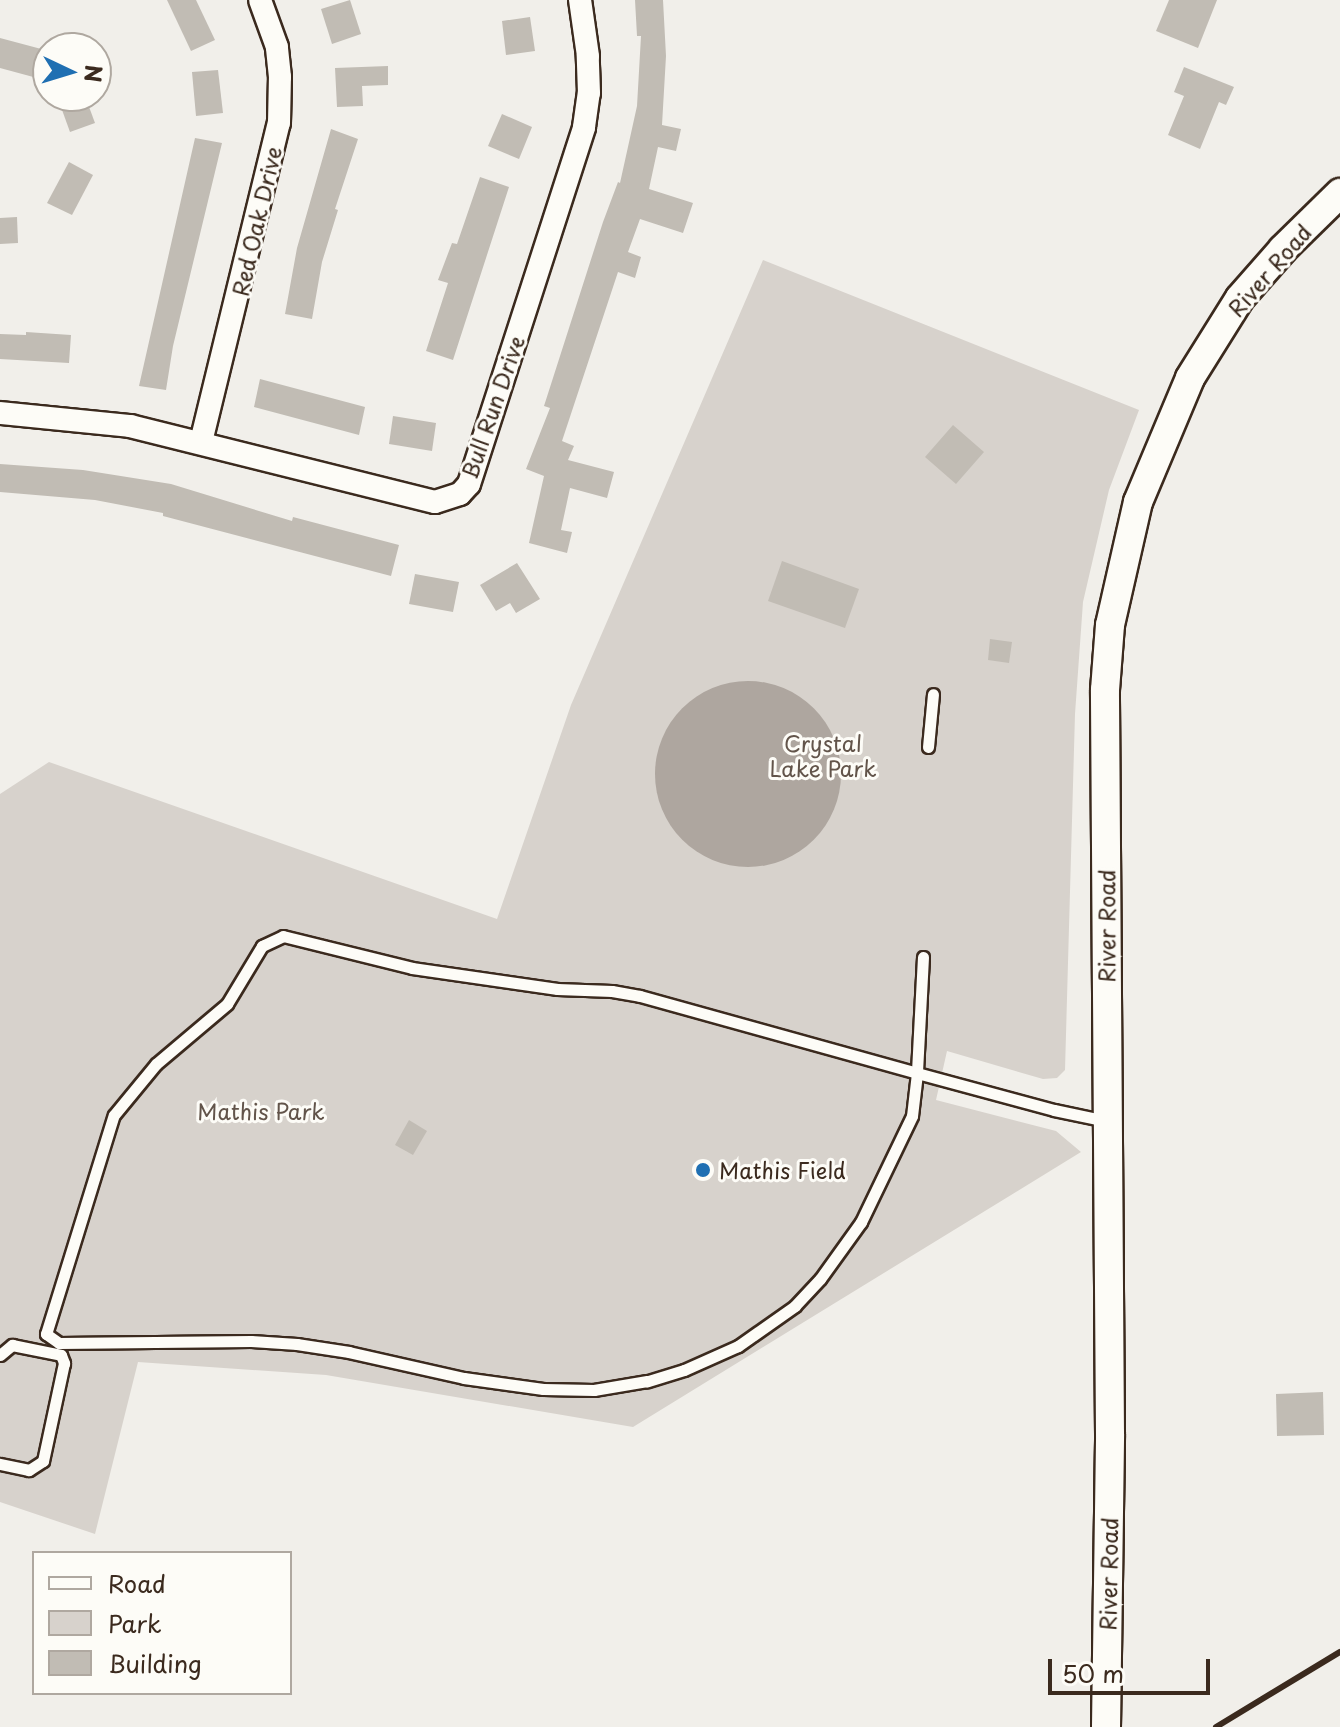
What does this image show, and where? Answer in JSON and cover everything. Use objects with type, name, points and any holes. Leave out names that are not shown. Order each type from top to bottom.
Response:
[{"type":"street","name":"Red Oak Drive","points":[[201,442],[279,123],[277,47],[260,0]]},
{"type":"street","name":"Bull Run Drive","points":[[0,413],[91,420],[201,442],[435,502],[460,494],[469,484],[584,127],[588,56],[580,0]]},
{"type":"street","name":"River Road","points":[[1106,1727],[1110,1434],[1105,690],[1110,625],[1127,542],[1173,415],[1217,333],[1259,275],[1340,193]]},
{"type":"lane","points":[[928,747],[933,694]]},
{"type":"lane","points":[[0,1464],[29,1470],[43,1461],[64,1363],[61,1355],[50,1346],[47,1326],[114,1115],[156,1064],[227,1004],[262,946],[272,939],[283,936],[412,968],[557,989],[612,991],[640,996],[1054,1110],[1107,1121]]},
{"type":"lane","points":[[0,1355],[12,1345],[251,1341],[349,1352],[464,1378],[543,1389],[594,1390],[647,1381],[684,1370],[738,1346],[771,1325],[820,1279],[881,1186],[912,1116],[923,957]]},
{"type":"green space","points":[[763,260],[1139,410],[1109,490],[1083,602],[1075,714],[1065,1070],[1057,1078],[1043,1079],[947,1051],[936,1100],[1056,1131],[1081,1152],[633,1427],[326,1375],[138,1362],[95,1534],[0,1502],[0,794],[49,762],[497,919],[571,705]]},
{"type":"shaded area","points":[[748,681],[783,688],[813,709],[834,739],[841,774],[834,809],[813,839],[783,860],[748,867],[713,860],[683,839],[662,809],[655,774],[662,739],[683,709],[713,688]]},
{"type":"building","points":[[167,0],[196,0],[215,40],[191,51]]},
{"type":"building","points":[[350,0],[361,34],[332,44],[321,9]]},
{"type":"building","points":[[635,0],[663,0],[666,56],[662,125],[681,129],[676,151],[658,147],[649,189],[693,203],[683,233],[640,219],[628,252],[641,257],[635,278],[618,272],[562,441],[574,446],[568,460],[614,472],[607,498],[570,488],[561,530],[572,532],[567,553],[529,543],[544,476],[526,469],[550,408],[544,406],[603,222],[620,183],[637,106],[641,36],[637,36]]},
{"type":"building","points":[[1169,0],[1217,0],[1198,48],[1156,31]]},
{"type":"building","points":[[530,17],[535,51],[506,55],[502,21]]},
{"type":"building","points":[[0,38],[32,47],[32,77],[0,68]]},
{"type":"building","points":[[388,66],[388,85],[362,86],[363,106],[337,107],[335,68]]},
{"type":"building","points":[[1184,67],[1234,87],[1226,105],[1219,102],[1200,149],[1168,135],[1184,96],[1174,92]]},
{"type":"building","points":[[218,70],[223,113],[196,116],[192,72]]},
{"type":"building","points":[[63,112],[91,112],[95,123],[70,132]]},
{"type":"building","points":[[502,114],[532,127],[519,159],[488,146]]},
{"type":"building","points":[[331,129],[358,139],[335,209],[338,210],[322,262],[312,319],[285,314],[297,248]]},
{"type":"building","points":[[195,138],[222,143],[173,346],[166,390],[139,386]]},
{"type":"building","points":[[69,162],[93,175],[72,215],[47,203]]},
{"type":"building","points":[[480,177],[509,187],[453,360],[426,351],[448,283],[438,280],[452,243],[457,244]]},
{"type":"building","points":[[17,217],[18,243],[0,244],[0,218]]},
{"type":"building","points":[[26,332],[71,335],[69,363],[0,359],[0,334],[26,335]]},
{"type":"building","points":[[260,379],[365,407],[359,435],[254,407]]},
{"type":"building","points":[[393,416],[436,423],[432,451],[389,444]]},
{"type":"building","points":[[953,425],[984,452],[956,484],[925,457]]},
{"type":"building","points":[[0,464],[83,470],[171,484],[292,521],[293,517],[399,545],[391,576],[163,516],[163,513],[95,500],[0,492]]},
{"type":"building","points":[[782,561],[859,589],[845,628],[768,601]]},
{"type":"building","points":[[517,563],[540,599],[516,613],[510,603],[496,611],[480,585]]},
{"type":"building","points":[[415,574],[459,582],[453,612],[409,604]]},
{"type":"building","points":[[990,639],[1012,642],[1009,663],[988,660]]},
{"type":"building","points":[[409,1120],[427,1131],[413,1155],[395,1145]]},
{"type":"building","points":[[1323,1392],[1324,1435],[1277,1436],[1276,1394]]},
{"type":"railway","points":[[1216,1727],[1340,1652]]},
{"type":"place","name":"Mathis Field","points":[[703,1170]]},
{"type":"park label","name":"Crystal Lake Park","points":[[823,754]]},
{"type":"park label","name":"Mathis Park","points":[[261,1111]]}]
